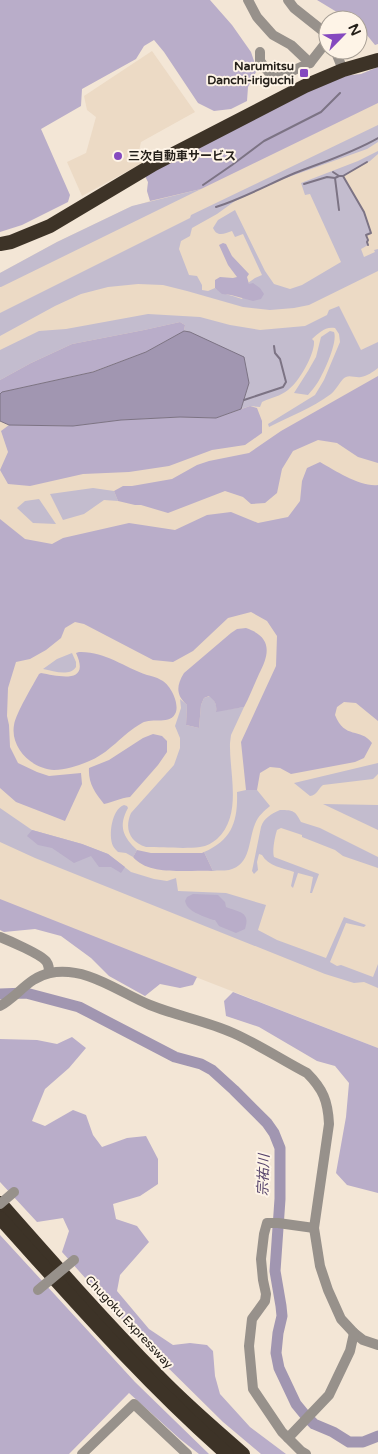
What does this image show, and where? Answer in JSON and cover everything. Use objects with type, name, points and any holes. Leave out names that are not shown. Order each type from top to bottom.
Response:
[{"type":"highway","points":[[0,244],[10,242],[50,226],[154,164],[305,86],[343,70],[378,60]]},
{"type":"highway","name":"Chugoku Expressway","points":[[0,1203],[160,1378],[201,1418],[243,1454]]},
{"type":"highway","name":"Chugoku Expressway","points":[[0,1218],[116,1347],[196,1427],[227,1454]]},
{"type":"street","points":[[248,0],[257,17],[273,36],[291,45],[310,63]]},
{"type":"street","points":[[288,0],[294,8],[318,27]]},
{"type":"street","points":[[260,52],[260,61],[274,78],[310,63],[318,53]]},
{"type":"street","points":[[339,60],[343,70]]},
{"type":"street","points":[[0,937],[45,960],[49,967],[49,973]]},
{"type":"street","points":[[0,1006],[38,977],[49,973],[76,973],[104,982],[132,998],[153,1007],[225,1030],[311,1077],[322,1092],[328,1110],[329,1124],[314,1228],[320,1266],[328,1290],[341,1318],[354,1333],[364,1340],[378,1345]]},
{"type":"street","points":[[0,1203],[14,1192]]},
{"type":"street","points":[[306,1454],[300,1451],[282,1432],[253,1390],[249,1346],[252,1319],[265,1301],[266,1294],[261,1259],[267,1223],[314,1228]]},
{"type":"street","points":[[38,1290],[74,1260]]},
{"type":"street","points":[[288,1438],[329,1395],[350,1351],[354,1333]]},
{"type":"street","points":[[82,1454],[134,1404],[186,1454]]},
{"type":"shaded area","points":[[0,0],[210,0],[232,25],[251,52],[257,70],[248,87],[247,101],[231,109],[214,111],[198,103],[154,40],[144,46],[136,59],[82,89],[81,106],[41,129],[70,195],[68,202],[22,225],[0,232]]},
{"type":"shaded area","points":[[317,0],[378,0],[378,44],[375,45],[368,36],[368,10],[334,10]]},
{"type":"shaded area","name":"三次自動車サービス","points":[[152,51],[195,112],[141,142],[139,151],[148,160],[82,196],[67,162],[86,153],[96,117],[87,110],[84,96]]},
{"type":"shaded area","points":[[378,67],[378,1048],[0,901],[0,273],[57,242],[128,208],[150,201],[147,191],[148,182],[145,176],[343,76],[361,74]]},
{"type":"shaded area","points":[[378,67],[378,103],[201,189],[150,201],[147,191],[148,182],[145,176],[284,101],[343,76],[361,74]]},
{"type":"shaded area","points":[[378,125],[378,142],[367,149],[283,179],[235,201],[192,228],[190,236],[181,241],[179,249],[189,275],[197,276],[202,285],[202,290],[208,291],[215,288],[225,294],[242,299],[248,283],[262,275],[243,234],[235,237],[232,231],[219,234],[213,228],[218,220],[235,210],[265,271],[274,284],[290,289],[302,285],[341,262],[310,194],[305,195],[301,183],[358,161],[378,151],[378,154],[370,161],[343,176],[364,212],[371,233],[366,235],[368,245],[361,249],[364,257],[378,249],[378,271],[309,305],[270,310],[243,307],[163,285],[138,284],[108,287],[81,294],[0,336],[0,313],[190,218],[191,215]]},
{"type":"shaded area","points":[[201,189],[0,287],[0,273],[57,242],[132,206]]},
{"type":"shaded area","points":[[226,244],[232,256],[249,274],[247,277],[249,284],[253,283],[260,288],[264,294],[261,299],[253,301],[222,294],[215,288],[215,280],[220,277],[237,277],[228,265],[219,245]]},
{"type":"shaded area","points":[[339,306],[361,350],[378,342],[378,368],[370,374],[363,376],[346,377],[324,399],[269,427],[268,424],[315,395],[324,380],[340,342],[339,334],[335,328],[325,329],[312,339],[314,347],[312,353],[297,381],[285,392],[262,402],[260,407],[250,406],[241,409],[249,383],[190,332],[184,331],[185,325],[180,322],[72,344],[0,380],[0,350],[39,331],[66,329],[148,314],[200,317],[260,330],[305,326],[327,315],[329,310]]},
{"type":"shaded area","points":[[180,322],[185,325],[184,331],[146,352],[92,372],[0,394],[0,380],[72,344]]},
{"type":"shaded area","points":[[184,331],[244,357],[249,383],[241,409],[216,418],[180,417],[121,420],[73,426],[9,425],[0,421],[0,394],[2,392],[93,372],[146,352]]},
{"type":"shaded area","points":[[330,331],[334,332],[334,343],[318,382],[308,395],[294,393],[316,357],[321,337]]},
{"type":"shaded area","points":[[378,376],[378,463],[358,457],[337,443],[318,440],[293,451],[282,469],[277,493],[265,503],[251,504],[243,497],[225,491],[168,513],[118,501],[114,491],[123,486],[172,479],[197,465],[249,453],[281,431]]},
{"type":"shaded area","points":[[250,406],[257,408],[262,421],[262,433],[245,445],[212,450],[169,466],[129,472],[83,474],[30,486],[8,484],[0,470],[8,452],[1,431],[9,425],[73,426],[121,420],[180,417],[216,418]]},
{"type":"shaded area","points":[[320,462],[356,481],[364,484],[378,485],[378,721],[356,703],[344,702],[337,707],[335,715],[343,728],[363,735],[372,743],[364,758],[355,762],[291,774],[280,768],[270,767],[260,773],[257,790],[246,790],[241,742],[276,666],[277,636],[267,621],[251,612],[228,618],[193,651],[173,662],[153,660],[84,624],[75,622],[65,628],[61,638],[46,650],[30,659],[16,662],[8,688],[7,716],[10,747],[18,763],[49,776],[81,773],[82,784],[65,821],[16,802],[0,788],[0,519],[25,539],[52,544],[63,538],[129,523],[175,530],[207,515],[231,512],[258,523],[288,517],[300,501],[302,481],[307,468]]},
{"type":"shaded area","points":[[93,488],[114,491],[118,501],[104,500],[84,514],[63,520],[50,494]]},
{"type":"shaded area","points":[[39,499],[56,524],[33,523],[17,508],[25,501]]},
{"type":"shaded area","points":[[246,628],[261,636],[267,653],[244,707],[216,712],[215,703],[209,696],[204,698],[201,705],[199,728],[186,725],[187,705],[181,698],[178,690],[184,673],[231,633],[237,629]]},
{"type":"shaded area","points":[[72,653],[76,662],[76,667],[73,670],[65,673],[43,669],[57,659]]},
{"type":"shaded area","points":[[76,653],[97,654],[161,680],[168,685],[173,694],[177,708],[176,712],[170,719],[142,723],[102,754],[87,762],[62,769],[46,769],[24,756],[19,749],[15,742],[15,720],[39,674],[70,676],[76,674],[80,663]]},
{"type":"shaded area","points":[[210,696],[215,703],[216,711],[244,707],[231,735],[230,755],[233,793],[230,818],[225,829],[217,839],[200,847],[146,847],[140,845],[130,834],[128,829],[129,819],[131,813],[174,765],[180,748],[180,738],[175,726],[181,708],[180,699],[187,705],[186,725],[199,728],[201,705],[204,698]]},
{"type":"shaded area","points":[[153,734],[162,736],[167,741],[167,752],[158,765],[130,797],[104,804],[93,787],[89,768],[109,760],[143,738]]},
{"type":"shaded area","points":[[378,763],[378,774],[373,779],[323,785],[316,793],[310,796],[294,783]]},
{"type":"shaded area","points":[[257,790],[270,806],[256,821],[248,852],[241,863],[229,870],[213,871],[204,852],[221,842],[227,835],[234,821],[237,792]]},
{"type":"shaded area","points":[[323,804],[378,805],[378,830]]},
{"type":"shaded area","points":[[124,805],[128,808],[123,820],[125,836],[137,850],[133,857],[126,853],[118,852],[113,847],[111,836],[114,817],[120,807]]},
{"type":"shaded area","points":[[0,808],[32,830],[82,844],[108,854],[131,872],[167,881],[176,878],[178,891],[226,893],[266,905],[258,930],[277,940],[326,958],[344,917],[366,925],[364,927],[346,923],[330,962],[373,977],[378,964],[378,988],[364,982],[354,983],[325,974],[35,858],[0,842]]},
{"type":"shaded area","points":[[280,810],[294,812],[301,822],[320,828],[378,857],[378,868],[343,856],[335,850],[302,837],[302,835],[281,828],[277,830],[275,836],[274,857],[319,874],[312,893],[310,893],[313,877],[298,873],[293,888],[291,886],[294,872],[268,862],[259,854],[258,870],[254,874],[252,871],[261,827],[268,817]]},
{"type":"shaded area","points":[[32,830],[82,844],[108,854],[125,867],[121,873],[111,867],[99,867],[91,856],[74,863],[52,848],[38,845],[27,836]]},
{"type":"shaded area","points":[[137,850],[151,853],[204,852],[213,871],[159,870],[140,863],[133,857]]},
{"type":"shaded area","points":[[193,894],[218,895],[225,902],[226,907],[245,916],[245,929],[236,933],[219,926],[215,920],[191,910],[185,901],[187,897]]},
{"type":"shaded area","points":[[0,899],[197,977],[193,985],[180,988],[160,984],[145,996],[109,976],[91,958],[61,936],[35,929],[4,932],[0,930]]},
{"type":"shaded area","points":[[233,992],[378,1048],[378,1193],[347,1185],[336,1173],[346,1117],[349,1083],[335,1066],[317,1061],[259,1027],[226,1016],[224,1001]]},
{"type":"shaded area","points":[[72,1037],[86,1048],[69,1068],[45,1089],[32,1121],[45,1126],[73,1110],[86,1115],[93,1135],[102,1147],[127,1138],[146,1136],[158,1159],[158,1184],[140,1196],[113,1204],[116,1219],[137,1226],[149,1242],[120,1275],[117,1291],[149,1329],[173,1345],[190,1343],[207,1345],[213,1351],[215,1376],[220,1394],[250,1427],[286,1454],[261,1454],[223,1422],[146,1346],[62,1252],[69,1231],[63,1218],[37,1222],[0,1182],[0,1039],[37,1040],[57,1044]]},
{"type":"shaded area","points":[[0,1235],[135,1382],[209,1454],[199,1454],[129,1393],[69,1454],[0,1454]]},
{"type":"waterway","points":[[203,185],[264,141],[321,112],[340,93]]},
{"type":"waterway","points":[[216,207],[295,173],[348,153],[378,138]]},
{"type":"waterway","points":[[343,176],[367,162]]},
{"type":"waterway","points":[[333,172],[339,176],[335,178],[339,210]]},
{"type":"waterway","points":[[339,176],[343,176],[364,212],[371,233],[366,235],[368,245]]},
{"type":"waterway","points":[[304,184],[327,177],[335,178]]},
{"type":"waterway","points":[[244,400],[283,387],[286,382],[280,359],[275,353],[274,346]]},
{"type":"waterway","name":"宗祐川","points":[[0,994],[26,993],[79,1007],[175,1057],[201,1064],[212,1070],[267,1123],[274,1133],[280,1148],[280,1199],[275,1271],[282,1316],[276,1353],[279,1368],[296,1404],[314,1424],[333,1432],[349,1442],[363,1442],[378,1436]]},
{"type":"place","name":"Narumitsu Danchi-iriguchi","points":[[304,73]]},
{"type":"place","name":"三次自動車サービス","points":[[118,156]]}]
